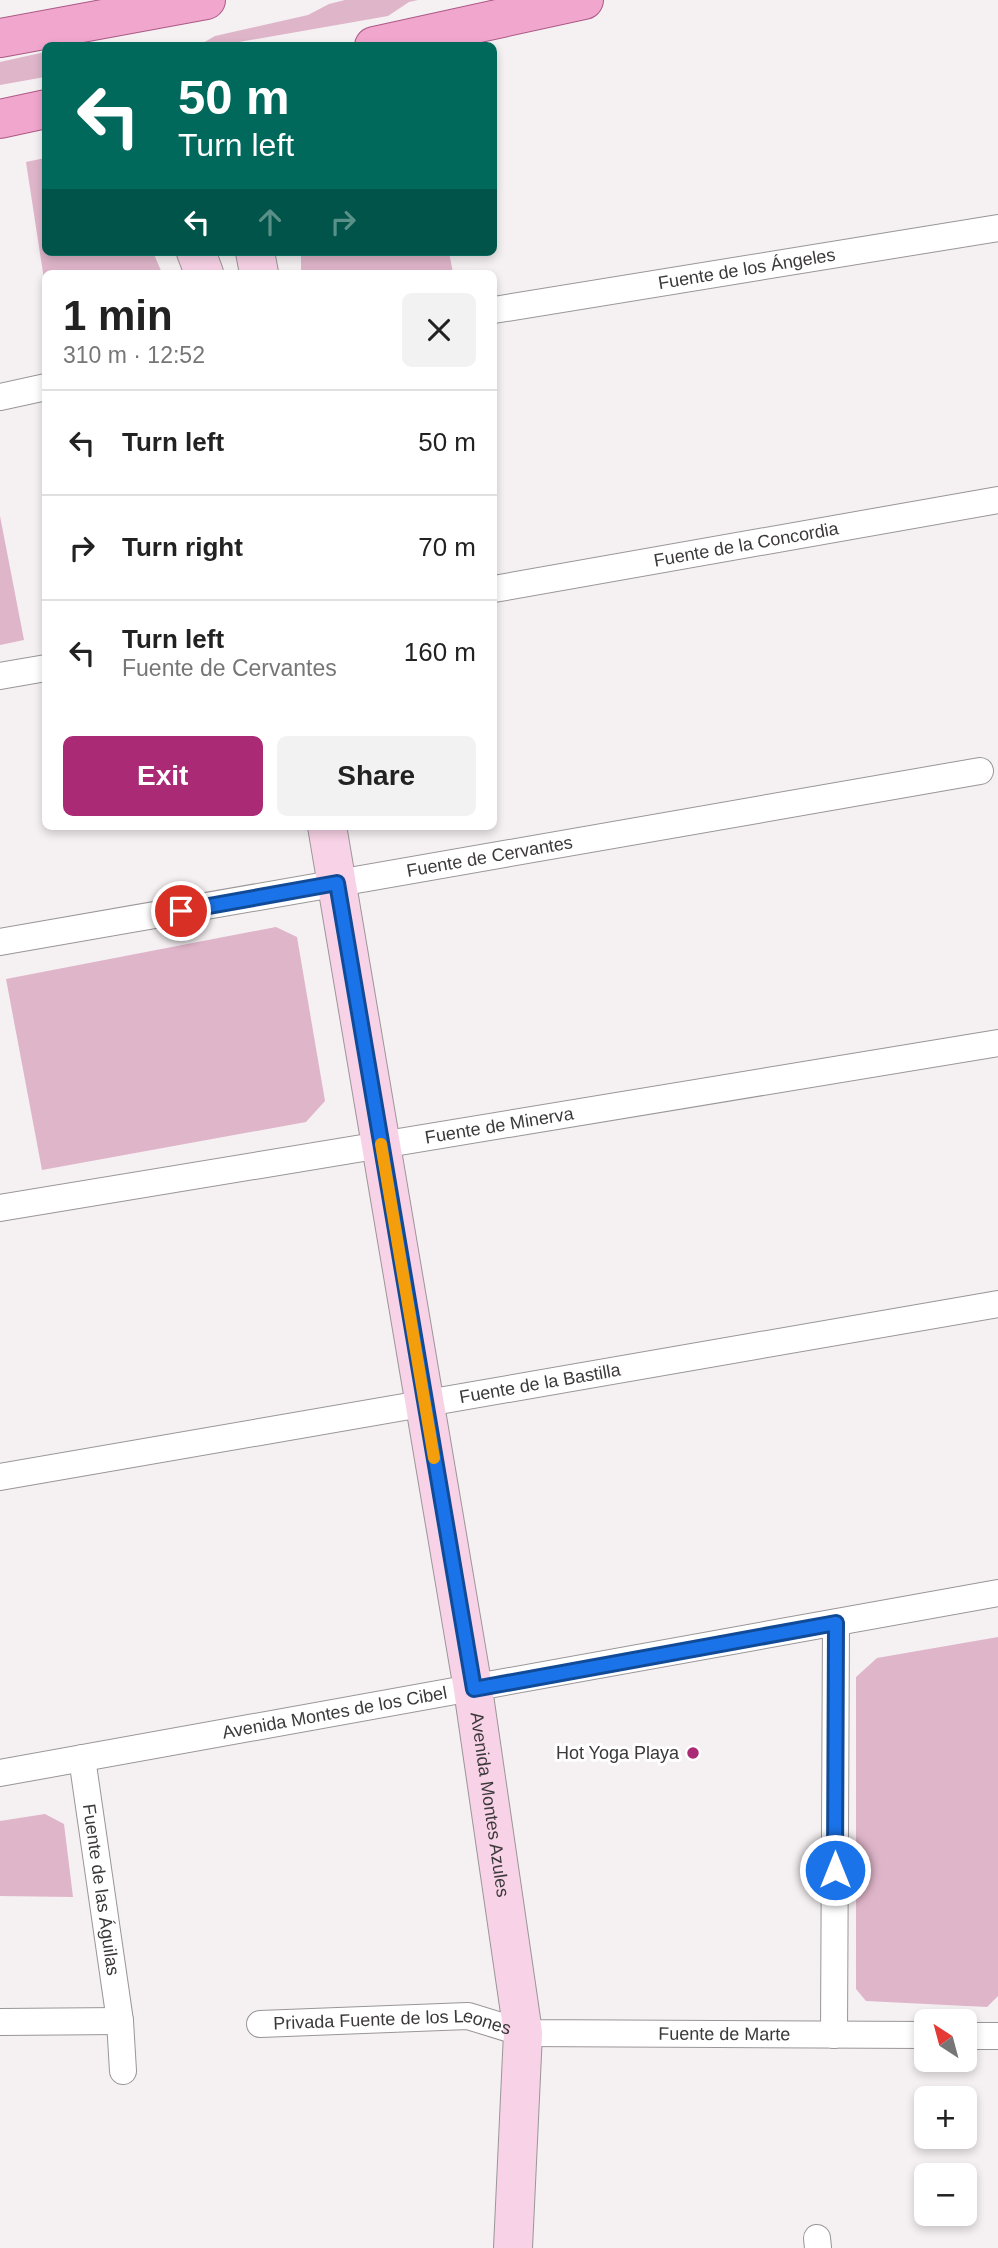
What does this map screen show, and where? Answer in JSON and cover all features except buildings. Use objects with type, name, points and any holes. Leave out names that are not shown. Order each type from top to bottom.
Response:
[{"type":"main road","points":[[0,38],[86,34],[206,0]]},
{"type":"main road","points":[[390,42],[533,5],[584,0]]},
{"type":"main road","points":[[0,119],[42,111]]},
{"type":"street","name":"Fuente de los Ángeles","points":[[497,310],[998,228]]},
{"type":"street","points":[[0,397],[42,388]]},
{"type":"street","name":"Fuente de la Concordia","points":[[497,588],[998,500]]},
{"type":"street","points":[[0,676],[42,669]]},
{"type":"street","name":"Fuente de Cervantes","points":[[0,942],[980,771]]},
{"type":"street","name":"Avenida Montes Azules","points":[[328,830],[474,1689],[523,2033],[513,2248]]},
{"type":"street","name":"Fuente de Minerva","points":[[0,1208],[998,1043]]},
{"type":"street","name":"Fuente de la Bastilla","points":[[0,1477],[998,1304]]},
{"type":"street","name":"Avenida Montes de los Cibel","points":[[0,1773],[998,1593]]},
{"type":"street","points":[[834,2035],[836,1623]]},
{"type":"street","name":"Fuente de las Águilas","points":[[82,1758],[120,2021],[123,2071]]},
{"type":"street","name":"Privada Fuente de los Leones","points":[[260,2024],[468,2016],[523,2033]]},
{"type":"street","points":[[0,2022],[120,2021]]},
{"type":"street","name":"Fuente de Marte","points":[[523,2033],[914,2035]]},
{"type":"street","points":[[977,2036],[998,2036]]},
{"type":"shaded area","points":[[345,0],[418,0],[409,2],[388,16],[239,42],[205,42],[215,36],[308,15],[329,4]]},
{"type":"shaded area","points":[[42,53],[42,78],[0,85],[0,62]]},
{"type":"shaded area","points":[[42,159],[42,256],[155,256],[161,270],[43,270],[26,162]]},
{"type":"shaded area","points":[[301,256],[450,256],[452,270],[301,270]]},
{"type":"shaded area","points":[[0,516],[24,640],[0,645]]},
{"type":"shaded area","points":[[276,927],[297,937],[325,1101],[306,1122],[42,1170],[6,979]]},
{"type":"shaded area","points":[[998,1637],[998,1996],[987,2007],[866,2001],[856,1989],[856,1677],[877,1658]]},
{"type":"shaded area","points":[[45,1814],[64,1824],[73,1897],[0,1896],[0,1821]]},
{"type":"slow traffic","points":[[381,1144],[434,1458]]},
{"type":"place","name":"Hot Yoga Playa","points":[[693,1753]]},
{"type":"route","points":[[181,911],[337,883],[474,1689],[836,1623],[835,1870]]}]
